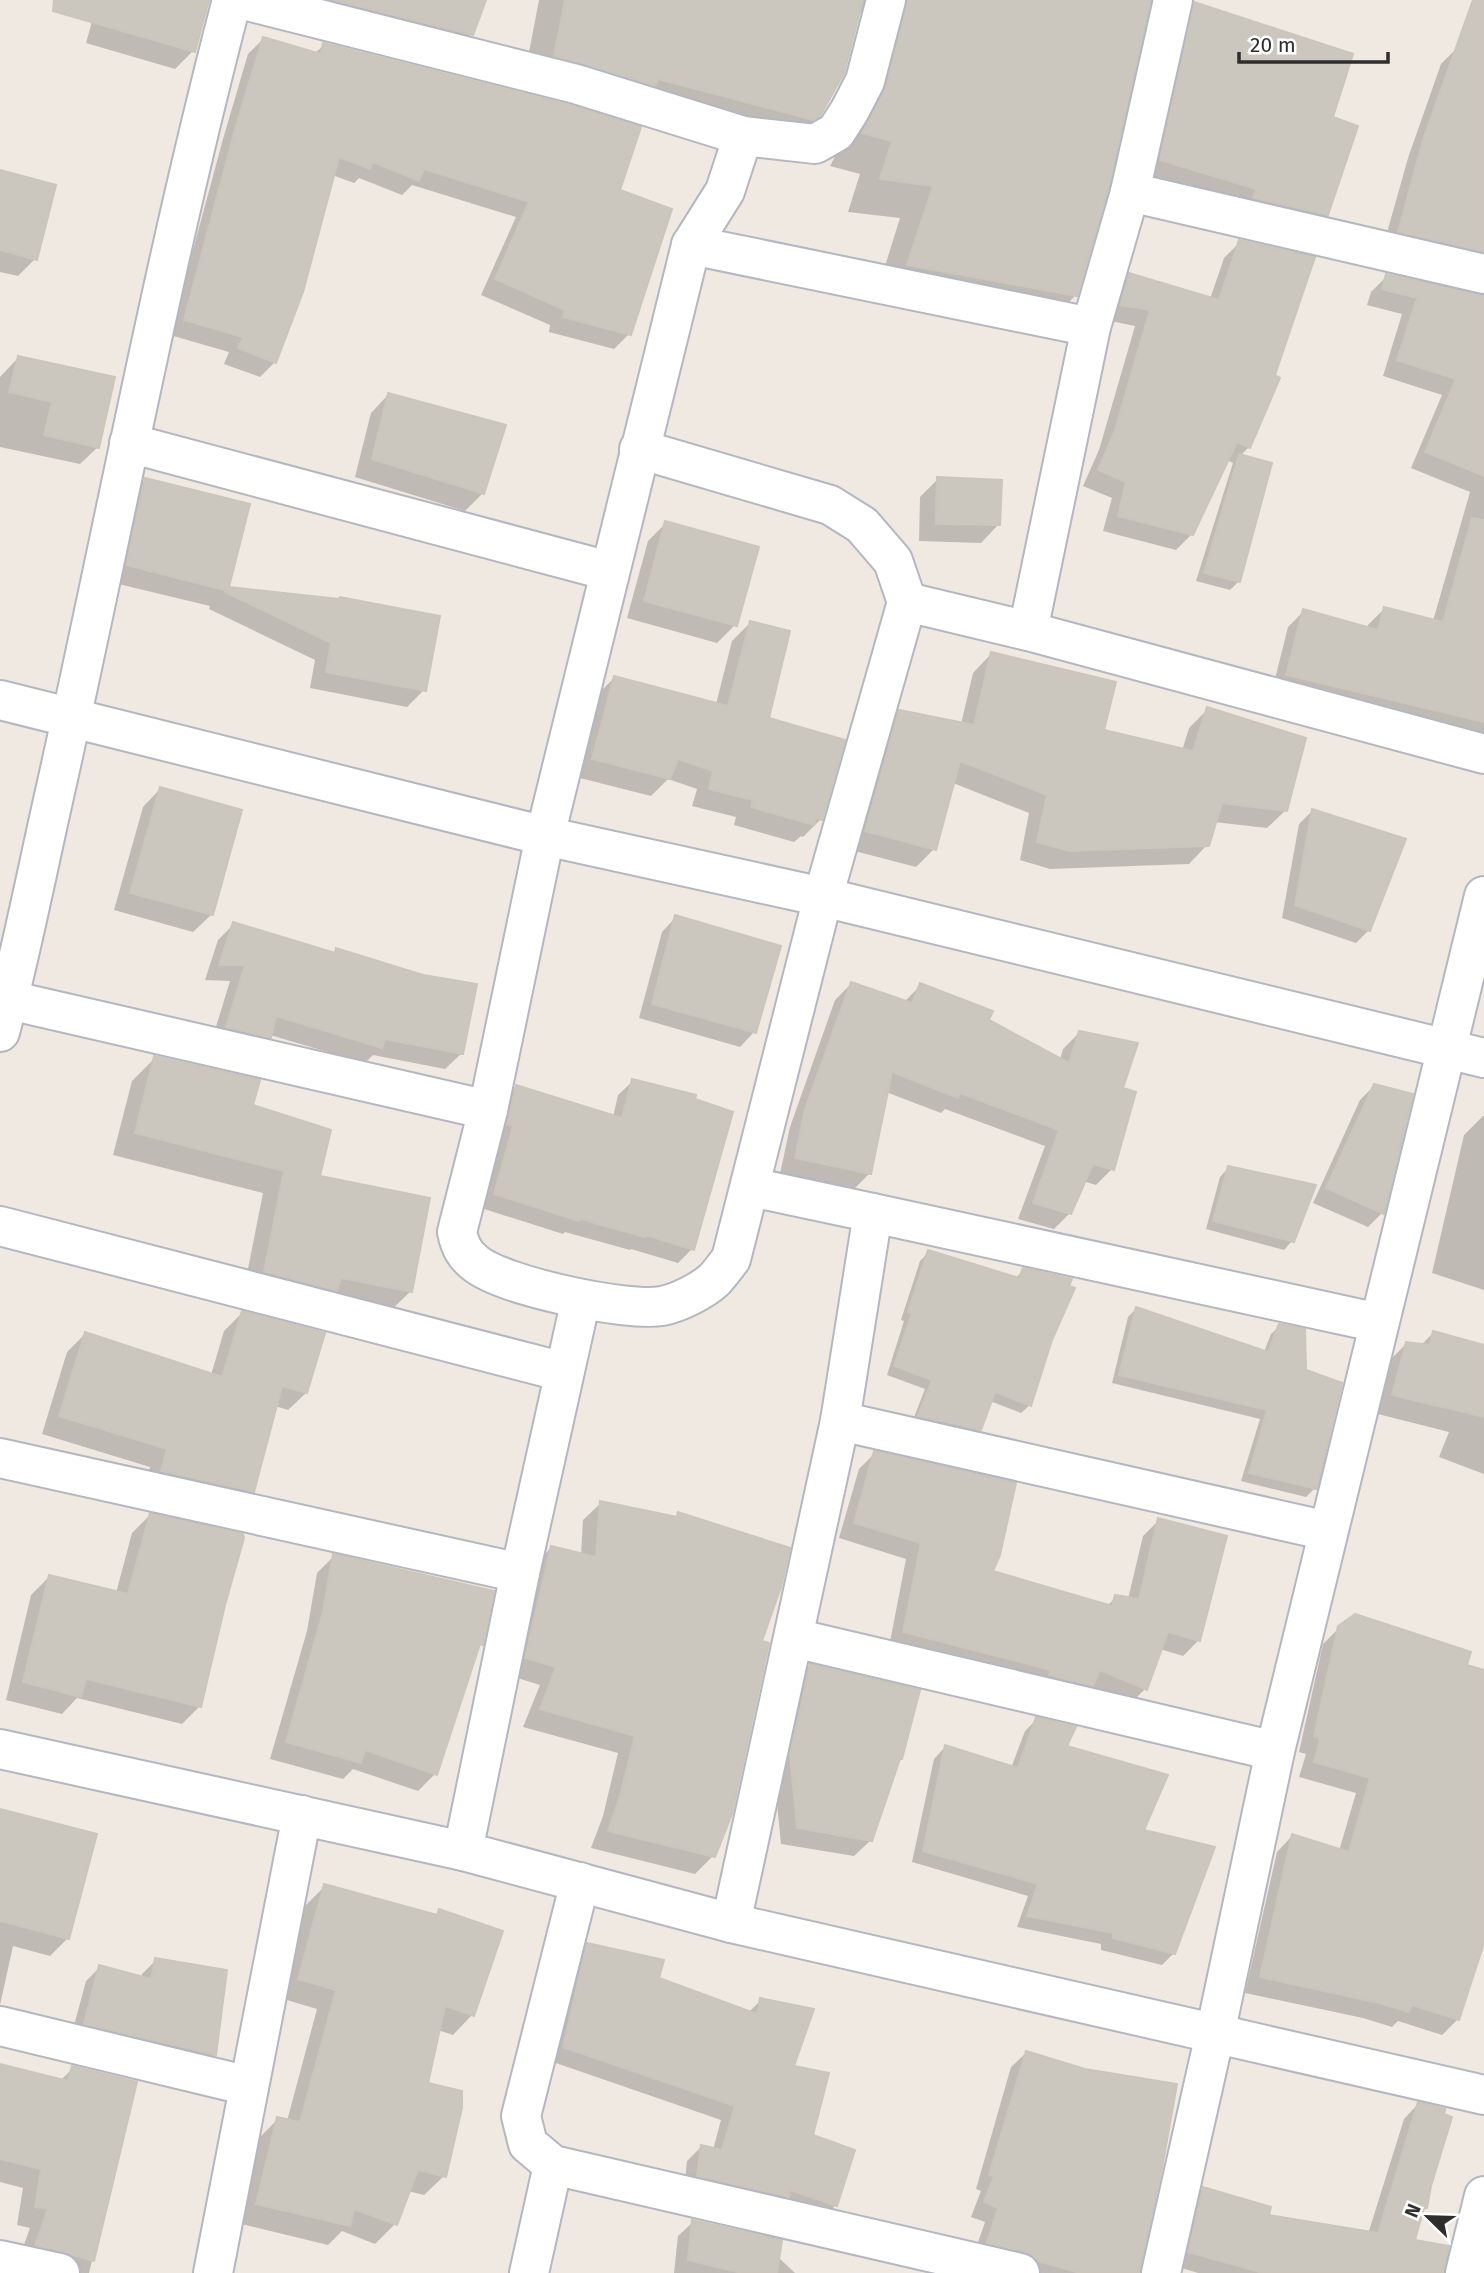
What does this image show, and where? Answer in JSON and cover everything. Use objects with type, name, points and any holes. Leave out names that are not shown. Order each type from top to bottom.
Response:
[{"type":"street","points":[[232,0],[201,117],[72,717],[4,1016],[488,1110]]},
{"type":"street","points":[[244,0],[576,84],[743,136],[816,144],[836,132],[864,81],[886,0]]},
{"type":"street","points":[[1028,631],[1091,327],[1130,192],[1173,0]]},
{"type":"street","points":[[639,449],[830,505],[862,525],[893,561],[907,602],[822,897],[731,1259],[714,1280],[688,1295],[663,1306],[630,1307],[580,1299],[495,1275],[476,1264],[461,1249],[457,1232],[488,1110],[545,836],[639,449],[691,245],[725,191],[743,136]]},
{"type":"street","points":[[1130,192],[1484,274]]},
{"type":"street","points":[[691,245],[1091,327]]},
{"type":"street","points":[[129,443],[609,571]]},
{"type":"street","points":[[907,602],[1028,631],[1484,754]]},
{"type":"street","points":[[0,700],[545,836],[822,897],[1484,1058]]},
{"type":"street","points":[[1161,2273],[1275,1751],[1484,896]]},
{"type":"street","points":[[751,1187],[1379,1323]]},
{"type":"street","points":[[731,1923],[840,1421],[873,1213]]},
{"type":"street","points":[[0,1226],[564,1372]]},
{"type":"street","points":[[464,1851],[520,1573],[580,1299]]},
{"type":"street","points":[[840,1421],[1328,1531]]},
{"type":"street","points":[[0,1458],[520,1573]]},
{"type":"street","points":[[794,1638],[1275,1751]]},
{"type":"street","points":[[0,1749],[464,1851],[731,1923],[1484,2095]]},
{"type":"street","points":[[214,2273],[302,1815]]},
{"type":"street","points":[[580,1882],[521,2116],[528,2144],[554,2165],[885,2258],[1020,2273]]},
{"type":"street","points":[[0,2026],[249,2085]]},
{"type":"street","points":[[529,2273],[554,2165]]},
{"type":"street","points":[[1465,2273],[1484,2196]]},
{"type":"street","points":[[0,2260],[60,2273]]},
{"type":"building","points":[[54,0],[209,0],[195,52],[53,11]]},
{"type":"building","points":[[333,0],[486,0],[473,35]]},
{"type":"building","points":[[565,0],[863,0],[844,73],[820,116],[813,120],[658,79],[655,86],[554,56]]},
{"type":"building","points":[[907,0],[1151,0],[1109,187],[1077,296],[907,265],[933,186],[880,179],[892,141],[862,133],[886,86]]},
{"type":"building","points":[[1473,0],[1484,0],[1484,252],[1398,232],[1423,140]]},
{"type":"building","points":[[1194,2],[1353,54],[1333,117],[1358,126],[1328,215],[1253,198],[1256,189],[1160,160]]},
{"type":"building","points":[[263,37],[321,54],[323,43],[570,105],[641,127],[620,190],[672,209],[631,335],[563,317],[565,310],[495,279],[529,202],[424,169],[419,181],[373,162],[370,169],[339,157],[303,292],[276,363],[238,348],[243,337],[184,320],[237,122]]},
{"type":"building","points":[[0,170],[56,185],[37,260],[0,250]]},
{"type":"building","points":[[1239,240],[1315,257],[1275,375],[1280,378],[1250,448],[1237,442],[1193,535],[1118,516],[1126,482],[1098,470],[1114,433],[1150,310],[1120,305],[1129,273],[1219,300]]},
{"type":"building","points":[[1386,274],[1484,295],[1484,476],[1425,452],[1456,379],[1397,360],[1417,298],[1382,289]]},
{"type":"building","points":[[18,356],[115,377],[99,448],[44,435],[52,402],[9,392]]},
{"type":"building","points":[[388,393],[506,425],[484,494],[372,459]]},
{"type":"building","points":[[1239,454],[1272,463],[1240,582],[1204,573]]},
{"type":"building","points":[[937,477],[1002,480],[1000,525],[936,524]]},
{"type":"building","points":[[145,478],[250,504],[229,587],[340,597],[440,616],[426,691],[326,672],[331,643],[225,590],[126,565]]},
{"type":"building","points":[[1472,518],[1484,520],[1484,722],[1286,675],[1303,609],[1378,630],[1384,607],[1443,622]]},
{"type":"building","points":[[665,521],[759,547],[737,626],[644,601]]},
{"type":"building","points":[[750,621],[790,631],[769,718],[845,740],[822,820],[816,818],[814,825],[751,807],[753,800],[709,789],[713,771],[678,759],[670,779],[592,759],[614,676],[728,706]]},
{"type":"building","points":[[991,652],[1116,682],[1104,730],[1193,751],[1207,707],[1306,738],[1287,811],[1222,803],[1209,846],[1069,851],[1037,842],[1047,795],[960,761],[936,850],[865,831],[899,710],[974,725]]},
{"type":"building","points":[[160,787],[242,810],[213,915],[130,893]]},
{"type":"building","points":[[1312,809],[1406,839],[1370,931],[1295,905]]},
{"type":"building","points":[[675,915],[781,946],[756,1033],[652,1004]]},
{"type":"building","points":[[233,922],[335,953],[336,948],[423,975],[477,984],[463,1054],[385,1039],[382,1048],[276,1016],[271,1038],[226,1027],[245,965],[219,965]]},
{"type":"building","points":[[851,982],[912,1003],[920,983],[993,1011],[989,1020],[1069,1063],[1079,1031],[1138,1043],[1123,1088],[1136,1092],[1114,1170],[1093,1164],[1071,1214],[1033,1203],[1059,1130],[960,1093],[958,1098],[892,1072],[871,1174],[795,1158],[805,1109]]},
{"type":"building","points":[[154,1056],[260,1080],[253,1105],[331,1130],[320,1176],[430,1198],[412,1292],[341,1278],[337,1291],[264,1272],[284,1171],[135,1133]]},
{"type":"building","points":[[632,1079],[696,1095],[695,1099],[733,1112],[694,1250],[646,1235],[645,1237],[580,1219],[579,1221],[494,1194],[513,1126],[507,1124],[516,1085],[622,1118]]},
{"type":"building","points":[[1374,1084],[1413,1094],[1384,1214],[1326,1188]]},
{"type":"building","points":[[1228,1166],[1316,1185],[1294,1242],[1213,1221]]},
{"type":"building","points":[[928,1250],[1019,1278],[1023,1268],[1072,1279],[1069,1286],[1075,1288],[1052,1340],[1031,1406],[995,1392],[981,1430],[918,1416],[932,1380],[894,1366],[912,1313],[908,1312]]},
{"type":"building","points":[[1136,1307],[1268,1352],[1279,1324],[1305,1329],[1306,1370],[1342,1383],[1317,1489],[1249,1473],[1267,1410],[1119,1375]]},
{"type":"building","points":[[242,1311],[325,1333],[307,1393],[282,1386],[254,1492],[161,1471],[167,1449],[59,1416],[85,1332],[222,1377]]},
{"type":"building","points":[[1433,1331],[1484,1345],[1484,1417],[1392,1395],[1406,1342],[1430,1345]]},
{"type":"building","points":[[874,1451],[1016,1483],[1000,1555],[993,1571],[1112,1606],[1115,1595],[1139,1599],[1158,1518],[1227,1536],[1200,1641],[1168,1632],[1147,1690],[1100,1670],[1093,1686],[1049,1675],[1051,1670],[903,1632],[921,1543],[854,1523]]},
{"type":"building","points":[[600,1501],[677,1517],[678,1512],[790,1548],[781,1587],[762,1641],[769,1643],[732,1814],[715,1857],[608,1831],[635,1736],[540,1709],[556,1667],[525,1658],[551,1546],[596,1557]]},
{"type":"building","points":[[150,1513],[243,1534],[201,1707],[86,1679],[81,1697],[23,1682],[49,1575],[128,1594]]},
{"type":"building","points":[[333,1554],[494,1591],[483,1645],[480,1644],[437,1775],[365,1750],[361,1763],[286,1742],[323,1612]]},
{"type":"building","points":[[1355,1614],[1471,1652],[1467,1665],[1484,1670],[1484,1943],[1459,2020],[1412,2005],[1409,2012],[1260,1977],[1292,1834],[1349,1852],[1370,1778],[1314,1762],[1320,1739],[1314,1736],[1338,1626]]},
{"type":"building","points":[[810,1664],[920,1690],[902,1759],[872,1841],[797,1828],[790,1754]]},
{"type":"building","points":[[1036,1717],[1076,1727],[1067,1746],[1168,1775],[1144,1830],[1215,1847],[1175,1954],[1113,1938],[1113,1933],[1027,1916],[1038,1884],[923,1851],[945,1745],[1018,1768]]},
{"type":"building","points":[[0,1809],[97,1834],[69,1939],[0,1921]]},
{"type":"building","points":[[324,1884],[437,1915],[439,1909],[503,1931],[474,2016],[445,2006],[428,2083],[462,2091],[462,2108],[446,2177],[418,2170],[397,2225],[354,2209],[350,2226],[256,2204],[277,2117],[300,2122],[336,1990],[298,1979]]},
{"type":"building","points":[[587,1943],[664,1960],[659,1978],[757,2014],[760,1998],[814,2009],[794,2066],[829,2073],[813,2135],[855,2150],[837,2206],[790,2190],[789,2197],[697,2176],[701,2145],[722,2150],[735,2106],[563,2047]]},
{"type":"building","points":[[155,1958],[227,1970],[216,2055],[84,2024],[99,1965],[151,1979]]},
{"type":"building","points":[[1026,2051],[1085,2069],[1177,2084],[1139,2273],[1080,2273],[1038,2261],[1025,2252],[987,2243],[998,2208],[984,2202],[994,2176],[989,2175]]},
{"type":"building","points":[[0,2064],[68,2081],[72,2066],[137,2082],[94,2261],[35,2245],[48,2209],[35,2207],[41,2169],[0,2159]]},
{"type":"building","points":[[1418,2102],[1445,2109],[1444,2114],[1452,2117],[1427,2208],[1424,2208],[1415,2240],[1449,2246],[1444,2273],[1263,2273],[1188,2252],[1203,2187],[1271,2207],[1269,2215],[1378,2233]]},
{"type":"building","points":[[692,2220],[782,2240],[777,2273],[742,2273],[688,2260]]}]
